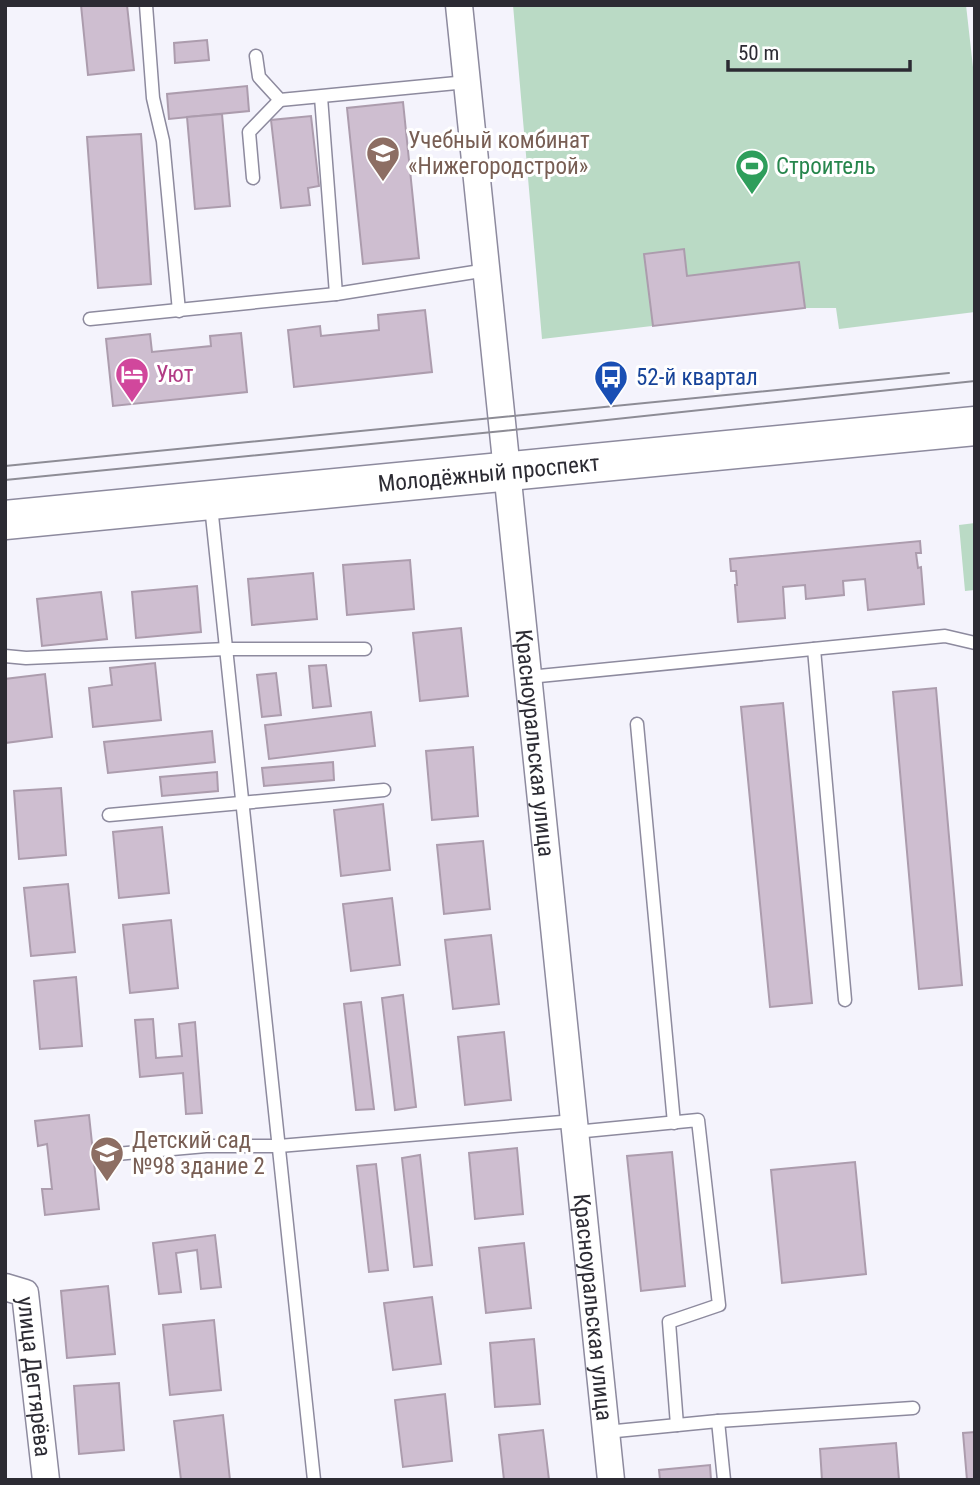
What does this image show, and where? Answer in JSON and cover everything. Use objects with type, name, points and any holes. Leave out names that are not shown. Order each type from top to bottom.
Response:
[{"type":"main road","name":"Молодёжный проспект","points":[[5,520],[975,426]]},
{"type":"street","name":"Красноуральская улица","points":[[459,5],[611,1480]]},
{"type":"street","name":"улица Дегтярёва","points":[[5,1287],[25,1293],[46,1480]]},
{"type":"lane","points":[[146,5],[153,98],[163,141],[179,311]]},
{"type":"lane","points":[[256,56],[259,77],[280,100]]},
{"type":"lane","points":[[253,178],[249,132],[280,100],[467,82]]},
{"type":"lane","points":[[321,97],[335,294]]},
{"type":"lane","points":[[90,319],[335,294],[486,270]]},
{"type":"lane","points":[[211,500],[314,1480]]},
{"type":"lane","points":[[528,677],[945,636],[975,643]]},
{"type":"lane","points":[[5,656],[26,658],[227,649],[365,649]]},
{"type":"lane","points":[[814,649],[845,1000]]},
{"type":"lane","points":[[637,724],[674,1123]]},
{"type":"lane","points":[[108,815],[384,790]]},
{"type":"lane","points":[[117,1154],[206,1146],[279,1146],[698,1121],[719,1305],[670,1322],[677,1425]]},
{"type":"lane","points":[[606,1432],[913,1408]]},
{"type":"lane","points":[[718,1422],[724,1480]]},
{"type":"green space","name":"Строитель","points":[[513,5],[966,5],[975,85],[975,312],[839,329],[836,308],[805,308],[542,339]]},
{"type":"green space","points":[[975,523],[975,590],[965,591],[959,525]]},
{"type":"building","points":[[81,5],[127,5],[134,70],[88,75]]},
{"type":"building","points":[[207,40],[209,60],[175,63],[174,43]]},
{"type":"building","points":[[247,86],[249,111],[169,119],[167,94]]},
{"type":"building","name":"Учебный комбинат «Нижегородстрой»","points":[[403,102],[419,258],[363,264],[347,108]]},
{"type":"building","points":[[222,114],[230,206],[195,209],[187,117]]},
{"type":"building","points":[[311,116],[319,186],[308,188],[310,205],[281,208],[271,120]]},
{"type":"building","points":[[141,134],[151,284],[98,288],[87,137]]},
{"type":"building","points":[[684,249],[687,276],[799,262],[805,308],[653,326],[644,254]]},
{"type":"building","points":[[425,310],[432,372],[294,387],[288,330],[320,326],[321,336],[379,330],[378,315]]},
{"type":"building","points":[[241,333],[247,392],[113,406],[106,339],[150,334],[152,352],[211,346],[210,336]]},
{"type":"building","points":[[920,541],[921,553],[916,553],[918,568],[921,567],[924,604],[868,610],[865,579],[843,581],[844,595],[806,599],[805,585],[783,587],[785,618],[738,622],[736,571],[731,571],[730,559]]},
{"type":"building","points":[[410,560],[414,609],[347,615],[343,565]]},
{"type":"building","points":[[313,573],[317,619],[252,625],[248,579]]},
{"type":"building","points":[[197,586],[201,632],[136,638],[132,592]]},
{"type":"building","points":[[101,592],[107,639],[42,646],[37,599]]},
{"type":"building","points":[[461,628],[468,696],[420,701],[413,633]]},
{"type":"building","points":[[155,663],[161,720],[93,727],[89,688],[112,685],[110,668]]},
{"type":"building","points":[[326,665],[331,706],[313,708],[309,666]]},
{"type":"building","points":[[276,673],[281,715],[262,717],[257,675]]},
{"type":"building","points":[[45,674],[52,737],[5,743],[5,679]]},
{"type":"building","points":[[936,688],[962,985],[919,989],[893,692]]},
{"type":"building","points":[[783,703],[812,1003],[770,1007],[741,707]]},
{"type":"building","points":[[371,712],[375,746],[269,759],[265,725]]},
{"type":"building","points":[[212,731],[215,762],[108,773],[104,742]]},
{"type":"building","points":[[473,747],[478,816],[432,820],[426,751]]},
{"type":"building","points":[[333,762],[334,780],[264,786],[262,768]]},
{"type":"building","points":[[217,772],[218,791],[162,796],[160,777]]},
{"type":"building","points":[[61,788],[66,855],[19,859],[14,791]]},
{"type":"building","points":[[383,804],[390,870],[341,876],[334,810]]},
{"type":"building","points":[[162,827],[169,893],[119,898],[113,832]]},
{"type":"building","points":[[483,841],[490,909],[444,914],[437,845]]},
{"type":"building","points":[[68,884],[75,952],[31,956],[24,888]]},
{"type":"building","points":[[392,898],[400,965],[351,971],[343,904]]},
{"type":"building","points":[[171,920],[178,988],[130,993],[123,925]]},
{"type":"building","points":[[491,935],[499,1004],[453,1009],[445,940]]},
{"type":"building","points":[[76,977],[82,1046],[40,1049],[34,981]]},
{"type":"building","points":[[403,995],[416,1107],[395,1110],[382,998]]},
{"type":"building","points":[[361,1002],[374,1109],[356,1110],[344,1004]]},
{"type":"building","points":[[153,1019],[156,1058],[182,1056],[179,1024],[195,1022],[202,1113],[186,1114],[183,1073],[140,1077],[135,1020]]},
{"type":"building","points":[[504,1032],[511,1100],[465,1105],[458,1037]]},
{"type":"building","points":[[89,1115],[99,1209],[45,1215],[42,1189],[52,1189],[47,1144],[38,1146],[35,1121]]},
{"type":"building","points":[[517,1148],[523,1214],[475,1219],[469,1153]]},
{"type":"building","points":[[672,1152],[685,1286],[641,1291],[627,1156]]},
{"type":"building","points":[[420,1155],[432,1265],[414,1267],[402,1158]]},
{"type":"building","points":[[855,1162],[866,1274],[782,1283],[771,1170]]},
{"type":"building","points":[[376,1164],[388,1270],[369,1272],[357,1166]]},
{"type":"building","points":[[215,1235],[221,1287],[201,1289],[197,1250],[176,1253],[181,1292],[159,1294],[153,1243]]},
{"type":"building","points":[[524,1243],[531,1308],[486,1313],[479,1248]]},
{"type":"building","points":[[108,1286],[115,1354],[67,1358],[61,1291]]},
{"type":"building","points":[[432,1297],[441,1364],[393,1370],[384,1303]]},
{"type":"building","points":[[214,1320],[221,1390],[170,1395],[163,1325]]},
{"type":"building","points":[[534,1339],[540,1404],[495,1407],[490,1343]]},
{"type":"building","points":[[119,1383],[124,1450],[79,1454],[74,1386]]},
{"type":"building","points":[[445,1394],[452,1461],[403,1467],[395,1400]]},
{"type":"building","points":[[223,1415],[230,1480],[181,1480],[174,1421]]},
{"type":"building","points":[[543,1430],[549,1480],[504,1480],[499,1435]]},
{"type":"building","points":[[975,1432],[975,1480],[967,1480],[963,1433]]},
{"type":"building","points":[[896,1443],[899,1480],[822,1480],[820,1449]]},
{"type":"building","points":[[710,1465],[711,1480],[660,1480],[659,1470]]},
{"type":"tram line","points":[[5,466],[949,373]]},
{"type":"tram line","points":[[5,480],[975,381]]},
{"type":"place","name":"Учебный комбинат «Нижегородстрой»","points":[[383,183]]},
{"type":"place","name":"Строитель","points":[[752,196]]},
{"type":"place","name":"Уют","points":[[132,404]]},
{"type":"place","name":"52-й квартал","points":[[611,407]]},
{"type":"place","name":"Детский сад №98 здание 2","points":[[107,1183]]}]
